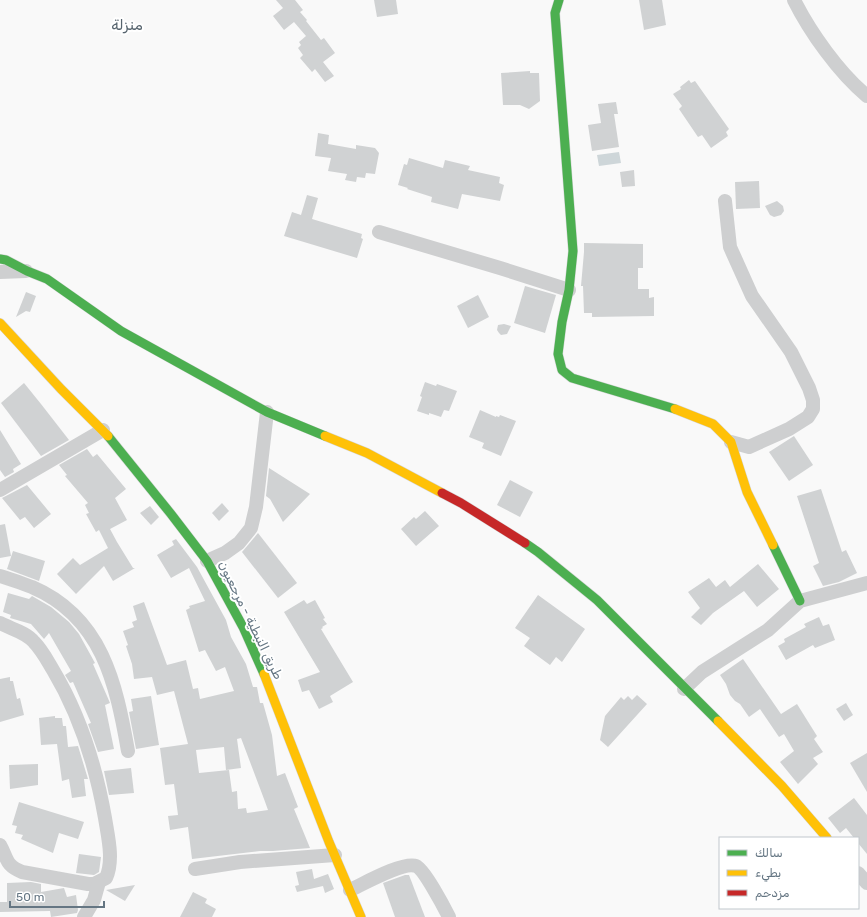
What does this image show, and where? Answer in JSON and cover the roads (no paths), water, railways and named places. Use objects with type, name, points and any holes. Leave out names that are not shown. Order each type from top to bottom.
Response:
[{"type":"street","points":[[559,0],[555,13],[573,251],[569,290],[562,322],[558,354],[562,370],[572,378],[665,404],[713,424],[731,442],[747,492],[800,600]]},
{"type":"street","points":[[794,0],[803,18],[833,60],[867,96]]},
{"type":"street","points":[[725,201],[730,247],[752,296],[791,352],[809,388],[813,400],[813,409],[808,417],[789,429],[749,447],[731,442]]},
{"type":"street","points":[[379,232],[569,290]]},
{"type":"street","points":[[0,259],[6,260],[47,279],[121,331],[267,412],[367,453],[461,503],[538,552],[597,600],[782,786],[826,837]]},
{"type":"street","points":[[0,272],[27,271]]},
{"type":"street","name":"طريق النبطية - مرجعيون","points":[[0,323],[61,389],[103,430],[207,561],[243,627],[267,680],[335,855],[361,917]]},
{"type":"street","points":[[207,561],[225,553],[239,543],[251,528],[257,500],[267,412]]},
{"type":"street","points":[[0,490],[103,430]]},
{"type":"street","points":[[0,576],[44,592],[59,601],[72,612],[96,643],[116,690],[128,751]]},
{"type":"street","points":[[684,688],[702,672],[768,630],[800,600],[867,583]]},
{"type":"street","points":[[0,623],[26,634],[40,648],[65,688],[78,720],[100,787],[110,855],[109,871],[106,878],[99,882],[88,884],[22,872],[15,869],[7,861],[0,845]]},
{"type":"street","points":[[195,869],[240,862],[335,855]]},
{"type":"street","points":[[350,890],[399,867],[410,865],[417,866],[450,917]]},
{"type":"street","points":[[859,874],[867,883]]},
{"type":"street","points":[[84,917],[94,900],[99,882]]},
{"type":"district","name":"منزلة","points":[[127,25]]}]
